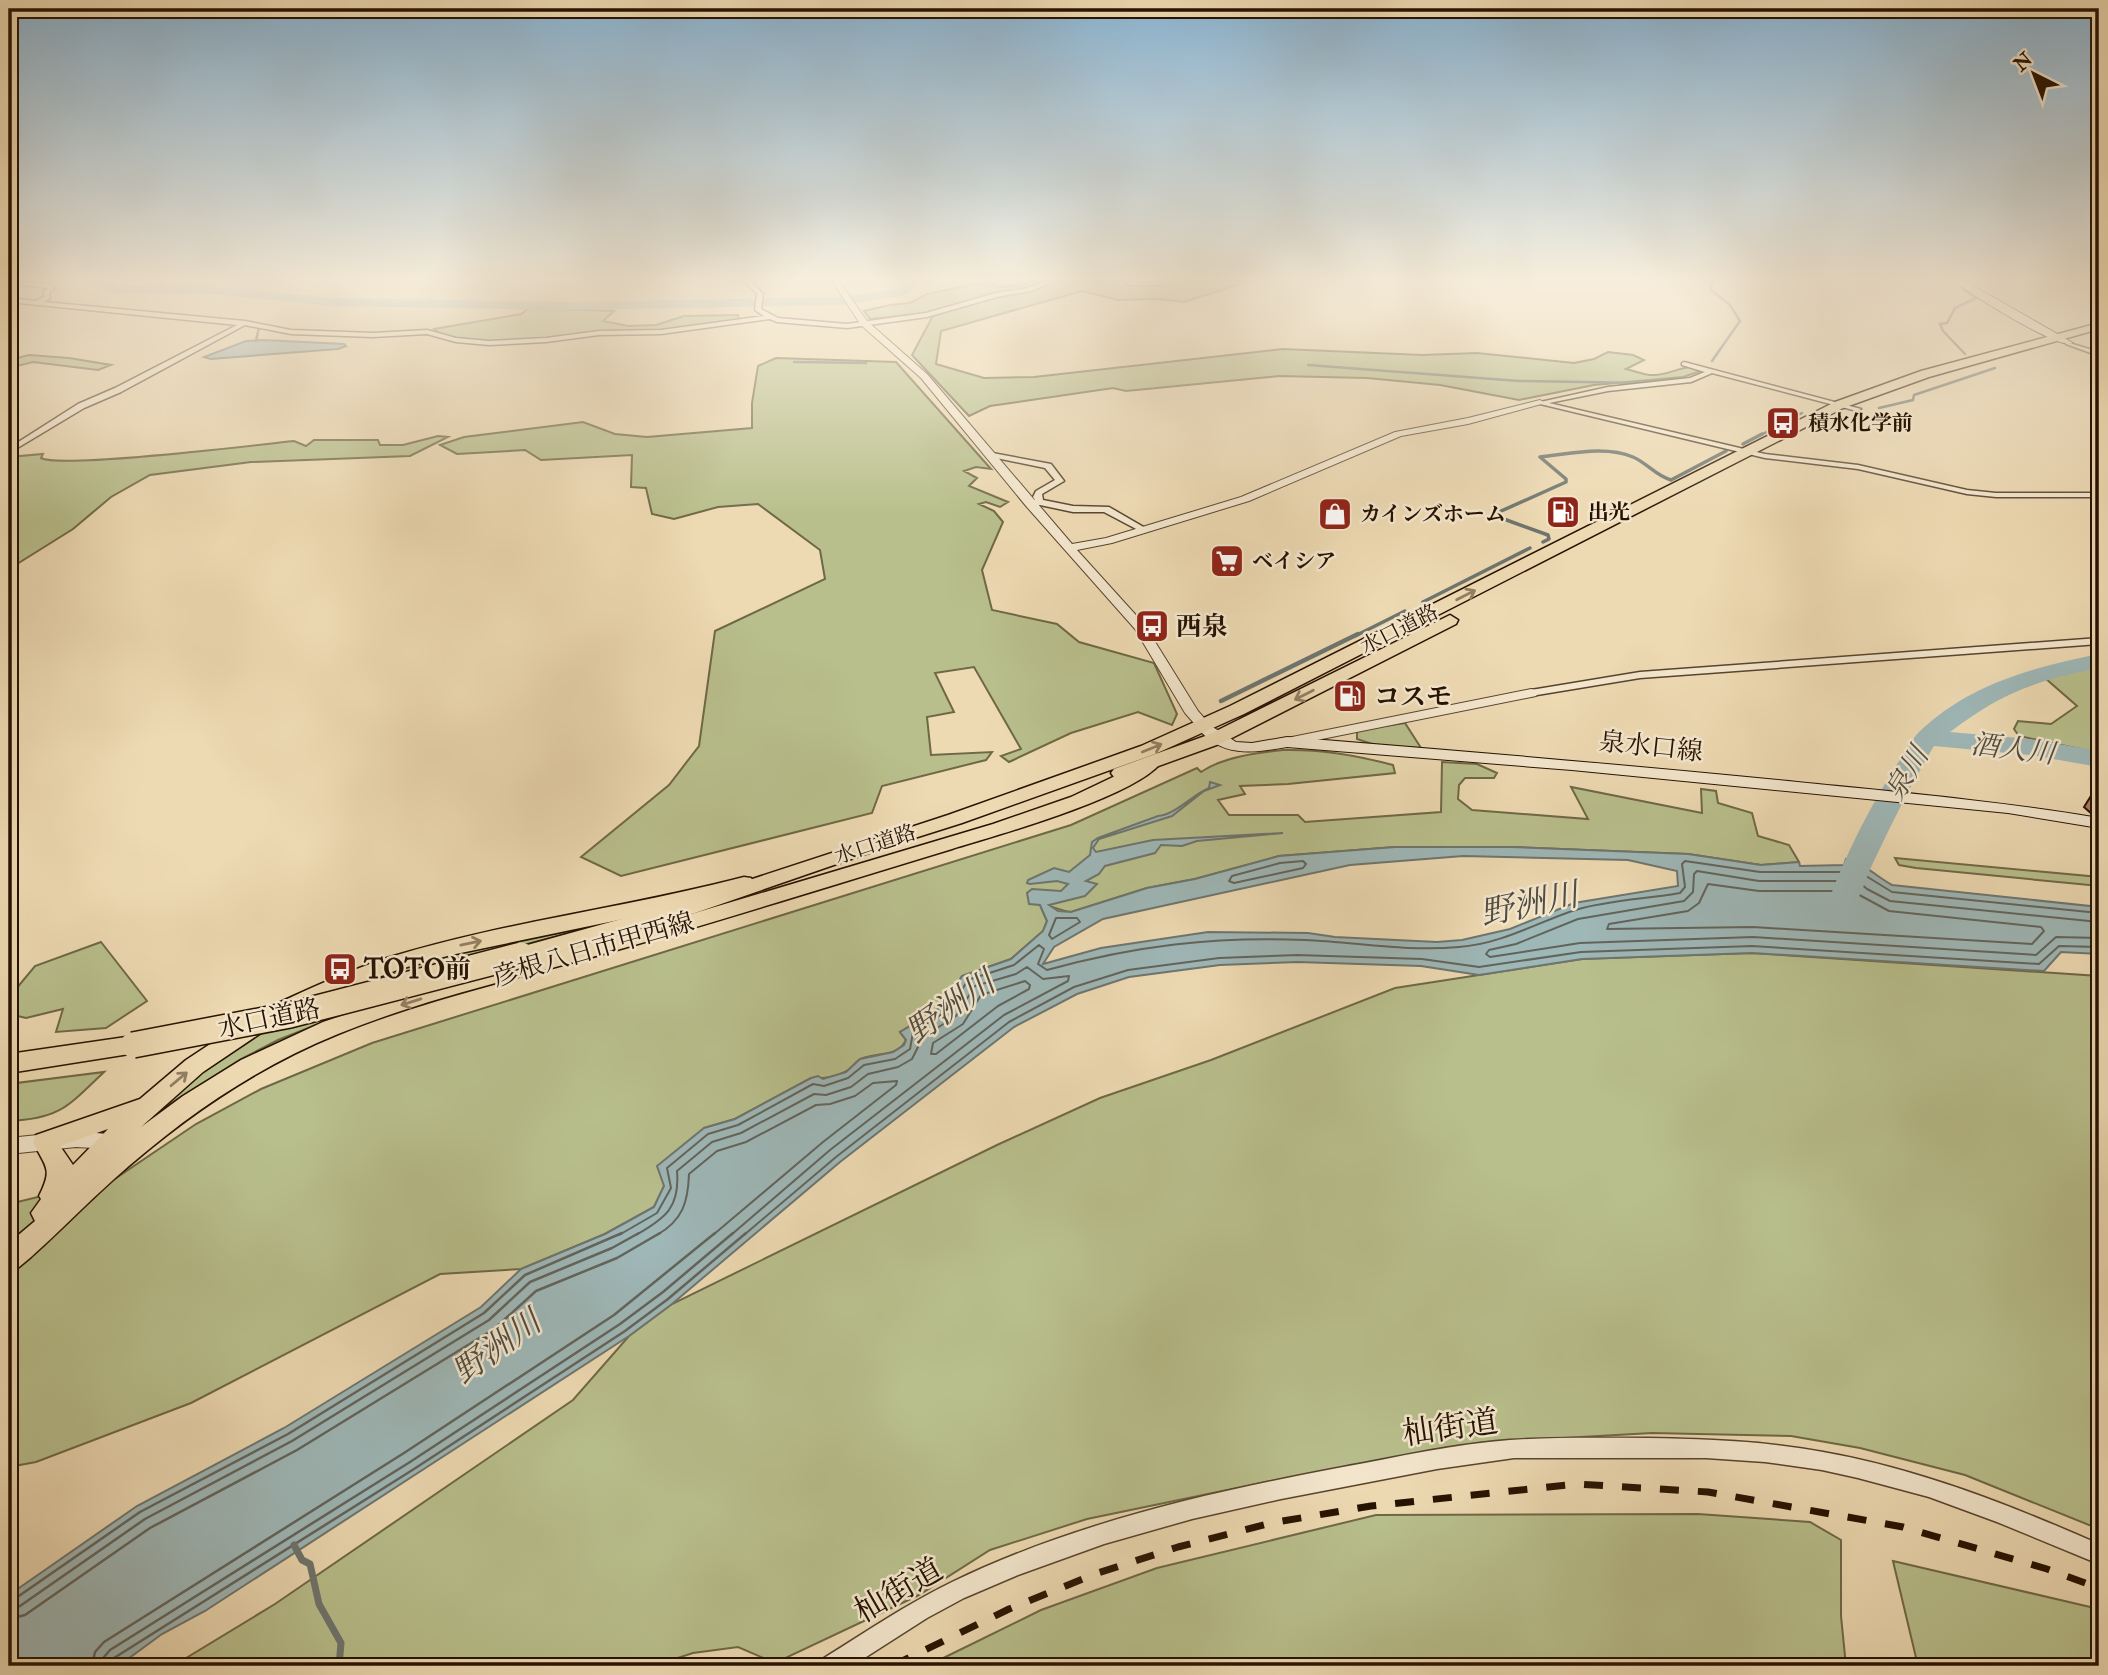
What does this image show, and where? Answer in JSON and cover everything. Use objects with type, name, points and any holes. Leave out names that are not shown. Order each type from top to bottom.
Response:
[{"type":"highway","name":"水口道路","points":[[687,908],[706,906],[914,845],[1152,764],[1839,405],[1924,374],[1984,359]]},
{"type":"highway","name":"水口道路","points":[[9,1064],[133,1045],[290,1015],[521,955],[687,908],[1210,733],[1857,409],[2001,359]]},
{"type":"main road","name":"泉水口線","points":[[1210,733],[1229,747],[1245,749],[1287,742],[1572,765],[2008,808],[2099,823]]},
{"type":"main road","name":"彦根八日市甲西線","points":[[9,1259],[102,1174],[192,1100],[250,1065],[347,1022],[1000,828],[1049,811],[1132,776],[1152,764]]},
{"type":"main road","name":"彦根八日市甲西線","points":[[9,1252],[42,1215],[66,1182],[180,1077],[230,1040],[308,996],[380,967],[449,948],[670,902],[737,886],[799,866],[809,866]]},
{"type":"main road","points":[[66,1182],[60,1161],[50,1153],[45,1142],[117,1117],[156,1099]]},
{"type":"main road","points":[[102,1174],[108,1161],[110,1141],[192,1100]]},
{"type":"street","points":[[9,451],[81,406],[176,359]]},
{"type":"street","points":[[905,359],[924,376],[1035,503],[1069,548],[1140,627],[1192,713],[1210,733]]},
{"type":"street","points":[[1684,364],[1857,409]]},
{"type":"street","points":[[1069,548],[1108,541],[1245,499],[1398,434],[1608,389],[1648,387],[1691,380],[1712,372]]},
{"type":"street","points":[[1541,403],[1766,456],[1858,467],[1982,494],[2099,495]]},
{"type":"street","points":[[990,454],[1048,466],[1060,481],[1039,493],[1035,503]]},
{"type":"street","points":[[1035,503],[1073,509],[1106,509],[1143,529]]},
{"type":"street","points":[[1287,742],[1531,693],[1640,675],[2099,641]]},
{"type":"street","points":[[9,1146],[76,1139],[110,1141]]},
{"type":"street","name":"杣街道","points":[[832,1666],[973,1583],[1047,1554],[1153,1519],[1256,1493],[1506,1450],[1653,1447],[1761,1452],[1823,1461],[1892,1477],[1974,1501],[2099,1554]]},
{"type":"green space","points":[[76,359],[111,365],[98,370],[33,362],[9,368],[9,360]]},
{"type":"green space","points":[[773,359],[896,362],[991,469],[976,467],[964,471],[977,478],[969,486],[1008,502],[1000,507],[986,502],[979,504],[994,511],[1003,522],[982,570],[992,610],[1057,624],[1079,642],[1154,663],[1177,714],[1172,725],[1138,712],[1071,733],[1009,762],[1001,756],[1021,749],[974,667],[935,673],[954,712],[927,717],[931,755],[992,752],[986,760],[882,786],[872,813],[621,876],[581,857],[669,785],[699,746],[715,631],[825,579],[820,550],[758,504],[718,507],[674,519],[652,514],[646,488],[631,487],[632,455],[541,460],[525,450],[457,454],[440,445],[464,437],[583,422],[615,434],[647,437],[752,428],[752,403],[758,366]]},
{"type":"green space","points":[[916,359],[937,359],[936,364],[984,378],[1034,377],[1193,359],[1537,359],[1574,363],[1593,359],[1642,359],[1626,369],[1655,375],[1693,367],[1707,369],[1683,377],[1594,385],[1519,400],[1440,385],[1367,378],[1279,376],[1126,391],[1113,388],[990,406],[969,416]]},
{"type":"green space","points":[[438,436],[448,437],[410,456],[251,462],[150,475],[111,497],[73,529],[9,569],[9,457],[43,454],[41,458],[56,461],[84,461],[294,441],[306,446],[314,440],[378,440],[380,445],[403,445]]},
{"type":"green space","points":[[2099,666],[2099,753],[2019,736],[2014,729],[2018,721],[2051,724],[2077,706],[2045,678]]},
{"type":"green space","points":[[1405,723],[1421,748],[1378,746],[1357,739],[1357,730]]},
{"type":"green space","points":[[1283,750],[1366,758],[1393,765],[1395,773],[1240,786],[1245,794],[1218,800],[1229,815],[1298,815],[1305,822],[1441,812],[1442,762],[1477,764],[1497,773],[1494,778],[1465,778],[1459,785],[1458,799],[1472,810],[1588,819],[1571,787],[1702,813],[1701,789],[1716,791],[1718,803],[1752,813],[1758,836],[1789,845],[1799,862],[1761,865],[1688,854],[1511,847],[1395,847],[1279,856],[1195,879],[1147,888],[1071,912],[1040,905],[1047,921],[1043,931],[1011,959],[962,976],[945,1005],[900,1032],[906,1040],[898,1050],[861,1059],[835,1076],[811,1078],[735,1119],[704,1128],[664,1186],[654,1207],[605,1234],[521,1269],[440,1274],[191,1403],[36,1462],[9,1467],[9,1204],[116,1178],[196,1124],[261,1089],[372,1043],[1071,825],[1197,768],[1201,772],[1229,759]]},
{"type":"green space","points":[[1895,858],[2099,877],[2099,886],[1916,868],[1899,865]]},
{"type":"green space","points":[[668,907],[512,948],[378,1004],[278,1040],[241,1059],[165,1107],[156,1103],[239,1039],[382,970]]},
{"type":"green space","points":[[101,942],[147,1001],[106,1028],[56,1032],[63,1009],[26,1018],[9,1014],[9,991],[16,989],[35,966]]},
{"type":"green space","points":[[1752,953],[2099,976],[2099,1529],[1965,1475],[1860,1448],[1791,1436],[1652,1433],[1527,1440],[1266,1482],[1087,1519],[990,1550],[919,1595],[775,1663],[738,1647],[693,1653],[653,1666],[173,1666],[275,1604],[573,1400],[629,1336],[672,1304],[997,1145],[1100,1098],[1211,1060],[1395,988],[1582,959]]},
{"type":"green space","points":[[104,1072],[72,1102],[52,1114],[9,1121],[9,1084]]},
{"type":"green space","points":[[1698,1514],[1810,1522],[1841,1540],[1841,1616],[1846,1666],[927,1666],[1041,1610],[1157,1568],[1376,1515]]},
{"type":"green space","points":[[1893,1561],[2099,1609],[2099,1666],[1918,1666]]},
{"type":"water","name":"野洲川","points":[[1210,782],[1220,785],[1204,791],[1172,816],[1099,839],[1093,848],[1096,852],[1153,840],[1283,833],[1197,841],[1182,846],[1161,845],[1155,853],[1105,866],[1099,874],[1086,881],[1097,884],[1085,896],[1049,905],[1058,911],[1071,912],[1147,888],[1195,879],[1279,856],[1395,847],[1511,847],[1688,854],[1761,865],[1799,862],[1800,866],[1844,865],[1846,859],[1892,885],[2099,907],[2099,954],[2061,952],[2044,971],[1752,953],[1582,959],[1479,975],[1421,966],[1298,962],[1220,965],[1129,977],[1077,994],[1014,1027],[840,1162],[672,1304],[629,1336],[205,1611],[162,1634],[125,1661],[111,1666],[9,1666],[9,1595],[137,1506],[284,1428],[481,1307],[521,1269],[605,1234],[654,1207],[664,1186],[657,1166],[704,1128],[735,1119],[811,1078],[818,1076],[823,1079],[846,1072],[860,1059],[893,1052],[904,1045],[906,1040],[900,1032],[945,1005],[962,976],[1011,959],[1043,931],[1047,921],[1040,905],[1029,904],[1027,893],[1032,889],[1061,891],[1068,884],[1057,881],[1030,884],[1027,883],[1028,880],[1054,868],[1069,872],[1090,855],[1092,842],[1098,838],[1171,812],[1196,795],[1209,788]],"holes":[[[1463,856],[1628,860],[1677,871],[1678,886],[1574,903],[1510,929],[1462,940],[1437,942],[1335,937],[1308,933],[1208,932],[1101,948],[1043,964],[1054,947],[1103,919],[1350,865]]]},
{"type":"waterway","points":[[794,362],[866,363]]},
{"type":"waterway","points":[[1308,365],[1519,381],[1641,383],[1663,380]]},
{"type":"waterway","points":[[1879,408],[1913,400],[1914,395],[1995,368]]},
{"type":"waterway","points":[[1759,436],[1802,413]]},
{"type":"waterway","points":[[1743,444],[1762,434]]},
{"type":"waterway","points":[[1499,512],[1566,482],[1566,479],[1540,457],[1587,451],[1622,453],[1671,480],[1726,451]]},
{"type":"waterway","points":[[1501,518],[1548,535],[1549,539],[1543,542]]},
{"type":"waterway","points":[[1423,602],[1530,548]]},
{"type":"waterway","points":[[1355,636],[1405,611]]},
{"type":"waterway","points":[[1221,701],[1358,634]]},
{"type":"waterway","name":"泉川","points":[[1927,738],[1967,708],[2012,683],[2041,673],[2099,661]]},
{"type":"waterway","name":"泉川","points":[[1845,897],[1854,872],[1898,783],[1927,738]]},
{"type":"waterway","name":"酒人川","points":[[1927,738],[2030,747],[2099,759]]},
{"type":"waterway","points":[[294,1545],[302,1560],[310,1564],[319,1604],[341,1643],[339,1666]]},
{"type":"railway","points":[[892,1666],[1009,1609],[1095,1574],[1178,1547],[1271,1523],[1371,1506],[1577,1484],[1708,1492],[1903,1527],[2047,1569],[2099,1588]]},
{"type":"place","name":"積水化学前","points":[[1783,423]]},
{"type":"place","name":"出光","points":[[1563,512]]},
{"type":"place","name":"カインズホーム","points":[[1335,514]]},
{"type":"place","name":"ベイシア","points":[[1227,561]]},
{"type":"place","name":"西泉","points":[[1152,626]]},
{"type":"place","name":"コスモ","points":[[1350,696]]},
{"type":"place","name":"TOTO前","points":[[340,969]]}]
